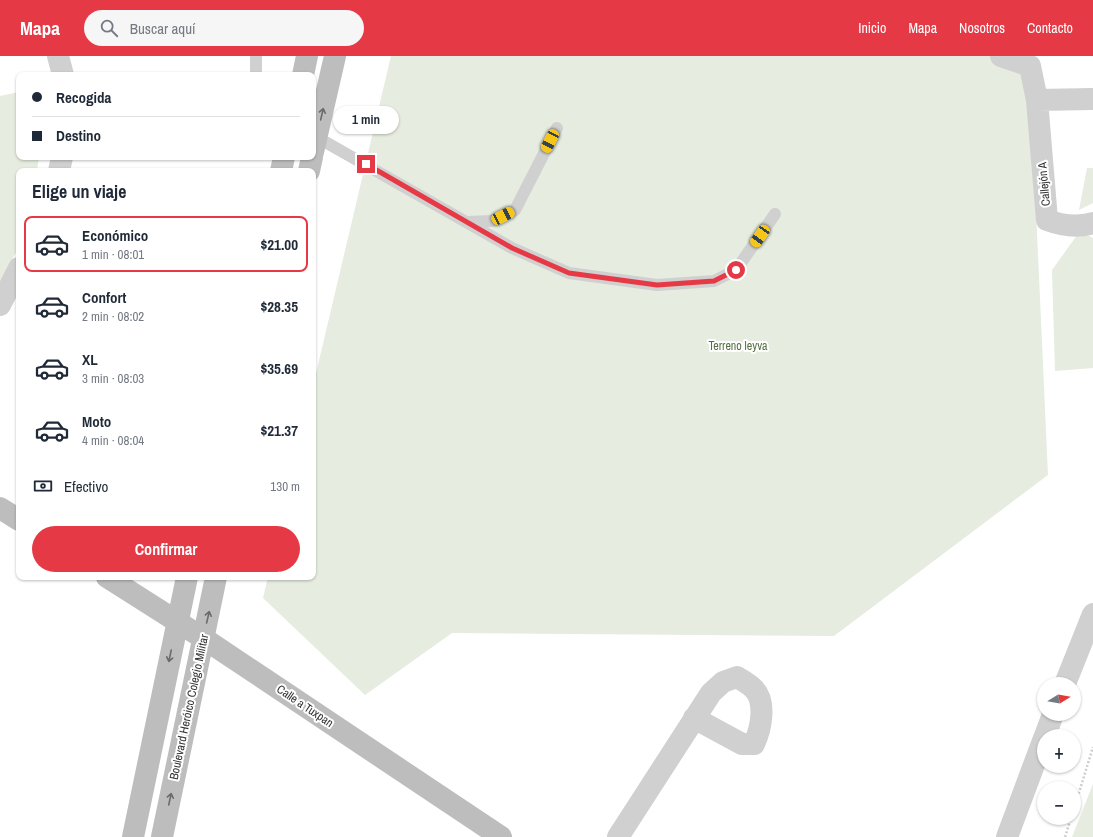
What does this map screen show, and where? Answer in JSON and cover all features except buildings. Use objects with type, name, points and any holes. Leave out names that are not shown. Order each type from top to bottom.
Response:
[{"type":"main road","points":[[304,72],[308,56]]},
{"type":"main road","points":[[316,136],[334,56]]},
{"type":"main road","points":[[0,508],[16,518]]},
{"type":"main road","name":"Calle a Tuxpan","points":[[112,580],[177,623],[203,638],[501,837]]},
{"type":"main road","points":[[133,837],[186,580]]},
{"type":"main road","name":"Boulevard Heróico Colegio Militar","points":[[162,837],[215,580]]},
{"type":"street","points":[[58,56],[62,72]]},
{"type":"street","points":[[1001,56],[1030,66],[1037,100],[1093,99]]},
{"type":"street","name":"Callejón A","points":[[1037,100],[1047,220],[1057,224],[1080,227],[1093,223]]},
{"type":"street","points":[[0,305],[16,274]]},
{"type":"street","points":[[1068,677],[1093,614]]},
{"type":"street","points":[[618,837],[694,718]]},
{"type":"street","points":[[1007,837],[1037,756]]},
{"type":"lane","points":[[256,56],[256,72]]},
{"type":"lane","points":[[468,222],[492,221],[515,210],[557,128]]},
{"type":"lane","points":[[316,146],[468,222],[512,248],[569,273],[657,285],[714,281],[736,270],[775,214]]},
{"type":"path","points":[[1081,786],[1093,747]]},
{"type":"path","points":[[1065,837],[1069,825]]},
{"type":"green space","name":"Terreno leyva","points":[[391,56],[1029,56],[1048,475],[834,636],[452,633],[365,695],[263,598],[267,580],[316,580],[316,373]]},
{"type":"green space","points":[[16,93],[16,160],[39,160],[37,168],[16,168],[16,252],[0,281],[0,96]]},
{"type":"green space","points":[[1087,168],[1093,168],[1093,203],[1079,210]]},
{"type":"green space","points":[[1080,231],[1093,238],[1093,368],[1055,371],[1052,270]]},
{"type":"green space","points":[[1093,784],[1093,837],[1072,837],[1077,825],[1081,825],[1081,814]]},
{"type":"route","points":[[366,164],[512,248],[569,273],[657,285],[714,281],[736,270]]}]
